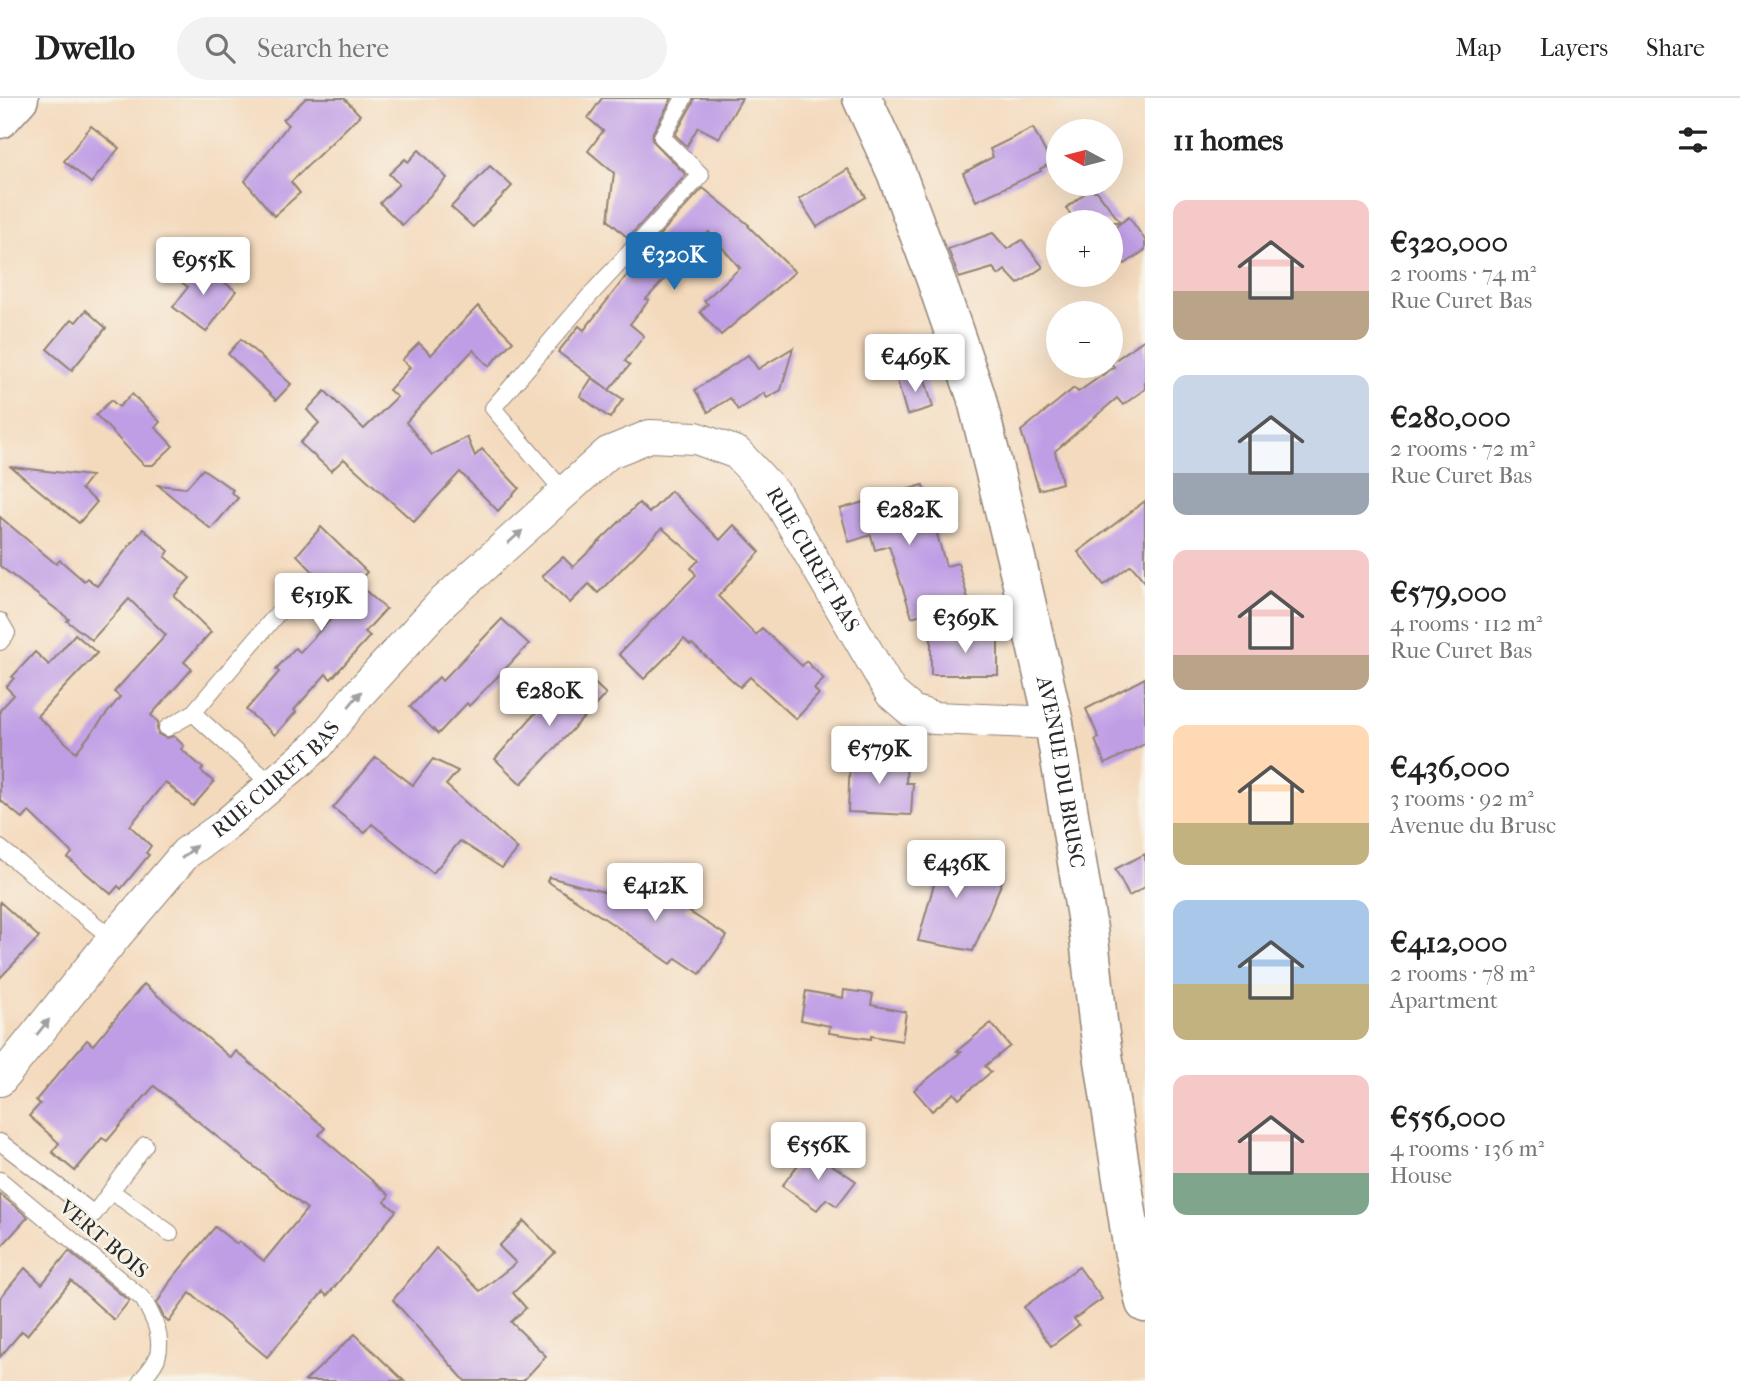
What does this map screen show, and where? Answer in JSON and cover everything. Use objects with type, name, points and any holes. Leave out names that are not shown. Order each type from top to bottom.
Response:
[{"type":"street","points":[[0,119],[19,98]]},
{"type":"street","name":"AVENUE DU BRUSC","points":[[862,98],[896,172],[979,405],[1054,723],[1088,929],[1098,1021],[1131,1234],[1145,1303]]},
{"type":"street","name":"RUE CURET BAS","points":[[0,1080],[186,853],[224,826],[318,745],[356,697],[441,604],[564,492],[608,453],[650,436],[696,438],[737,453],[775,495],[891,693],[912,711],[934,718],[1054,723]]},
{"type":"lane","points":[[564,492],[493,408],[574,313],[701,174],[662,137],[684,98]]},
{"type":"lane","points":[[167,728],[193,713],[289,600]]},
{"type":"lane","points":[[0,621],[7,633],[0,642]]},
{"type":"lane","points":[[193,713],[272,785]]},
{"type":"lane","points":[[0,848],[113,939]]},
{"type":"lane","points":[[0,1142],[94,1214],[145,1145]]},
{"type":"lane","name":"VERT BOIS","points":[[0,1181],[143,1299],[155,1322],[159,1338],[157,1359],[141,1381]]},
{"type":"lane","points":[[111,1191],[170,1234]]},
{"type":"building","points":[[306,98],[344,98],[360,115],[291,182],[300,193],[274,216],[245,181],[288,125],[283,120]]},
{"type":"building","points":[[602,98],[672,98],[653,132],[652,140],[686,175],[628,238],[608,220],[614,173],[588,151],[603,131],[588,118]]},
{"type":"building","points":[[694,98],[742,98],[719,138],[698,127],[687,146],[675,135]]},
{"type":"building","points":[[91,126],[119,148],[91,183],[64,161]]},
{"type":"building","points":[[1033,128],[1046,153],[1046,166],[1040,169],[1041,171],[976,201],[963,173],[993,157],[990,149]]},
{"type":"building","points":[[419,150],[447,178],[402,225],[380,203],[399,184],[389,174],[405,159],[408,162]]},
{"type":"building","points":[[490,166],[512,186],[473,227],[451,207]]},
{"type":"building","points":[[848,169],[866,197],[817,227],[799,199]]},
{"type":"building","points":[[703,188],[749,225],[795,272],[721,335],[700,312],[708,304],[704,301],[740,268],[709,232],[646,299],[649,300],[630,324],[644,336],[625,361],[630,365],[609,390],[623,399],[610,418],[580,396],[592,378],[608,389],[558,352],[579,326],[584,330],[640,256]]},
{"type":"building","points":[[1082,196],[1101,196],[1111,210],[1067,210],[1066,208]]},
{"type":"building","points":[[1129,217],[1145,240],[1145,250],[1125,264],[1123,261],[1123,221]]},
{"type":"building","points":[[993,233],[1007,249],[1022,240],[1043,267],[1018,284],[1005,270],[999,275],[993,268],[959,278],[948,249]]},
{"type":"building","points":[[195,261],[236,291],[206,332],[173,307],[188,287],[180,281]]},
{"type":"building","points":[[478,306],[513,341],[489,366],[473,350],[406,422],[432,455],[467,437],[475,456],[482,449],[519,488],[498,511],[460,472],[414,522],[344,459],[331,471],[300,443],[319,423],[307,410],[325,391],[364,429],[397,397],[389,390],[410,367],[402,360],[419,343],[431,355]]},
{"type":"building","points":[[86,310],[106,328],[72,370],[47,349],[72,319],[76,322]]},
{"type":"building","points":[[241,339],[291,384],[276,400],[228,354]]},
{"type":"building","points":[[1145,339],[1145,389],[1123,405],[1117,398],[1055,451],[1062,483],[1039,490],[1021,431],[1074,388],[1078,392],[1098,378],[1123,378],[1123,355]]},
{"type":"building","points":[[793,348],[781,390],[767,398],[764,393],[738,410],[730,398],[708,412],[695,390],[748,355],[758,369]]},
{"type":"building","points":[[923,373],[933,407],[907,415],[897,380]]},
{"type":"building","points":[[132,394],[160,422],[155,427],[173,446],[153,465],[144,465],[96,415],[111,400],[119,407]]},
{"type":"building","points":[[11,467],[91,476],[81,489],[97,502],[79,523]]},
{"type":"building","points":[[203,469],[233,490],[231,492],[238,498],[211,529],[158,485],[186,488]]},
{"type":"building","points":[[923,485],[946,566],[958,563],[968,599],[912,617],[889,546],[875,550],[871,535],[849,542],[840,509]]},
{"type":"building","points":[[671,491],[720,540],[734,525],[760,552],[718,596],[756,635],[762,628],[802,666],[806,661],[824,679],[814,689],[819,694],[796,719],[750,677],[740,687],[684,639],[644,679],[619,654],[696,575],[691,568],[699,560],[662,528],[598,593],[589,584],[570,603],[542,576],[563,557],[573,567],[639,503],[649,513]]},
{"type":"building","points":[[1145,501],[1145,582],[1131,565],[1104,585],[1078,552]]},
{"type":"building","points":[[0,517],[56,564],[60,560],[84,581],[87,578],[97,586],[143,529],[169,551],[165,557],[190,578],[174,596],[211,632],[184,662],[192,669],[151,715],[158,722],[158,734],[166,738],[174,736],[184,746],[181,749],[203,768],[201,771],[214,782],[193,806],[165,782],[130,826],[151,846],[146,853],[149,855],[121,889],[118,886],[111,894],[68,858],[72,853],[29,812],[23,819],[0,800],[0,710],[14,695],[6,687],[14,678],[12,677],[35,652],[49,665],[75,634],[97,653],[37,716],[76,752],[120,697],[114,692],[166,635],[129,599],[92,640],[0,566]]},
{"type":"building","points":[[321,527],[367,572],[357,583],[386,609],[365,632],[370,636],[331,679],[326,674],[275,735],[246,710],[279,672],[276,669],[295,648],[300,652],[331,619],[327,615],[337,605],[311,580],[318,577],[297,555]]},
{"type":"building","points":[[502,619],[529,644],[438,734],[410,707],[439,677],[442,681]]},
{"type":"building","points":[[998,635],[998,675],[931,675],[931,636]]},
{"type":"building","points":[[588,677],[606,694],[521,784],[495,759],[568,679],[577,688]]},
{"type":"building","points":[[1145,678],[1145,744],[1105,764],[1095,740],[1099,738],[1086,709]]},
{"type":"building","points":[[850,755],[907,757],[906,783],[913,783],[911,815],[848,812]]},
{"type":"building","points":[[376,757],[413,785],[433,759],[458,771],[446,785],[518,849],[502,868],[460,841],[433,873],[372,824],[365,833],[333,808]]},
{"type":"building","points":[[914,852],[949,858],[951,854],[965,861],[988,864],[987,870],[1004,877],[973,951],[918,941],[934,884],[931,883],[932,877],[912,875]]},
{"type":"building","points":[[1145,854],[1145,887],[1129,896],[1115,869]]},
{"type":"building","points":[[549,877],[651,905],[660,890],[693,898],[685,909],[727,936],[700,974],[676,958],[671,964],[547,881]]},
{"type":"building","points":[[0,902],[39,937],[0,978]]},
{"type":"building","points":[[144,984],[231,1058],[236,1051],[325,1128],[319,1135],[389,1195],[385,1202],[396,1211],[327,1296],[323,1292],[267,1357],[190,1293],[169,1322],[157,1303],[171,1280],[215,1227],[237,1244],[239,1241],[264,1261],[307,1209],[154,1086],[107,1141],[102,1138],[75,1171],[52,1152],[59,1143],[29,1116],[40,1104],[36,1100],[87,1040],[93,1045]]},
{"type":"building","points":[[844,990],[873,994],[871,1005],[906,1012],[902,1041],[829,1033],[830,1026],[801,1020],[806,991],[843,998]]},
{"type":"building","points":[[991,1023],[1010,1046],[985,1066],[991,1072],[959,1099],[954,1093],[932,1111],[914,1090],[961,1052],[957,1051]]},
{"type":"building","points":[[809,1150],[856,1181],[837,1206],[826,1199],[817,1210],[782,1186]]},
{"type":"building","points":[[0,1194],[28,1217],[0,1248]]},
{"type":"building","points":[[524,1221],[555,1253],[513,1293],[526,1308],[511,1322],[546,1356],[523,1381],[465,1381],[393,1300],[436,1248],[480,1291],[516,1263],[499,1246]]},
{"type":"building","points":[[69,1251],[129,1301],[114,1320],[71,1281],[27,1335],[22,1331],[0,1357],[0,1298],[25,1268],[42,1284]]},
{"type":"building","points":[[1079,1267],[1102,1299],[1074,1319],[1079,1325],[1051,1346],[1024,1307]]},
{"type":"building","points":[[355,1334],[404,1381],[305,1381]]}]
